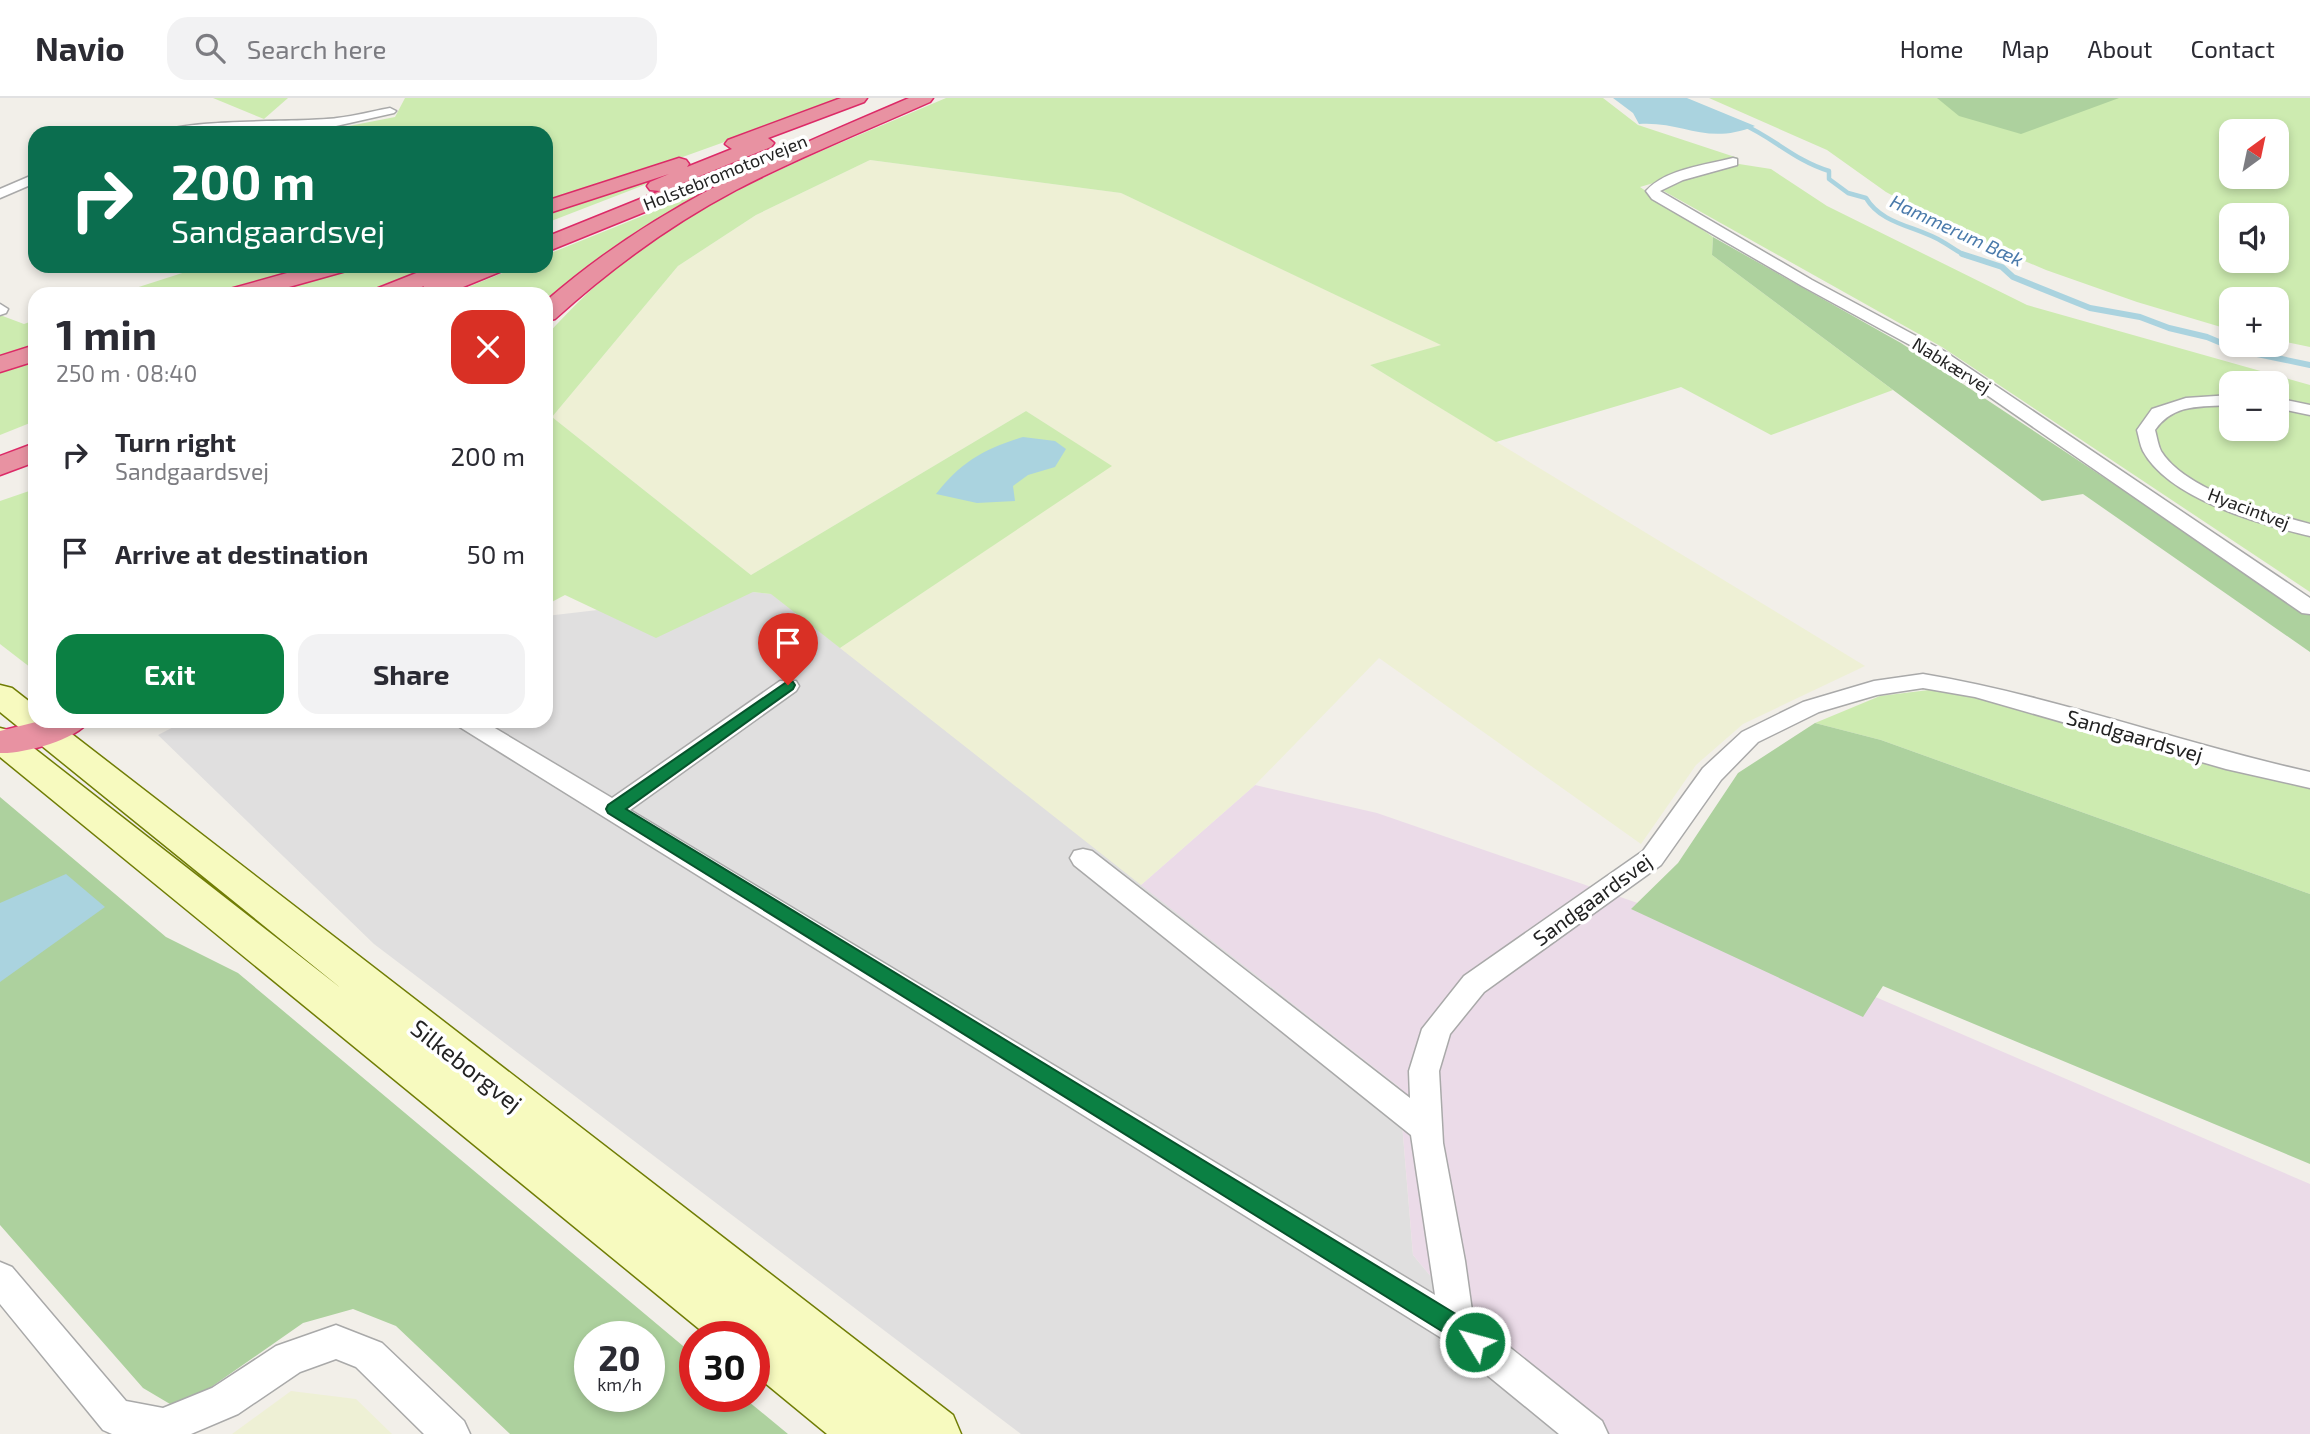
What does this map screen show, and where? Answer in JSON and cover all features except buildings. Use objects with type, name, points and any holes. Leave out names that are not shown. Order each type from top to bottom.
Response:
[{"type":"highway","points":[[553,206],[614,188],[858,98]]},
{"type":"highway","name":"Holstebromotorvejen","points":[[553,227],[876,98]]},
{"type":"highway","name":"Holstebromotorvejen","points":[[553,242],[904,98]]},
{"type":"highway","points":[[553,308],[640,238],[703,200],[754,173],[924,98]]},
{"type":"highway","points":[[263,287],[313,273]]},
{"type":"highway","points":[[402,287],[437,273]]},
{"type":"highway","points":[[442,287],[477,273]]},
{"type":"highway","points":[[0,364],[28,355]]},
{"type":"highway","points":[[0,447],[28,436]]},
{"type":"highway","points":[[0,466],[28,455]]},
{"type":"highway","points":[[0,491],[28,482]]},
{"type":"main road","name":"Silkeborgvej","points":[[33,728],[729,1321]]},
{"type":"main road","name":"Silkeborgvej","points":[[34,728],[934,1434]]},
{"type":"main road","points":[[770,1355],[869,1434]]},
{"type":"street","points":[[251,126],[336,122],[390,111]]},
{"type":"street","name":"Nabkærvej","points":[[1733,162],[1672,180],[1657,186],[1653,191],[1657,196],[1796,277],[1938,354],[2310,608]]},
{"type":"street","points":[[0,194],[28,181]]},
{"type":"street","name":"Hyacintvej","points":[[2219,401],[2186,403],[2158,413],[2146,430],[2153,452],[2178,477],[2222,501],[2278,522],[2310,530]]},
{"type":"street","points":[[2289,406],[2310,410]]},
{"type":"street","name":"Sandgaardsvej","points":[[1456,1327],[1427,1130],[1424,1071],[1437,1029],[1474,984],[1652,858],[1712,774],[1750,737],[1811,707],[1874,688],[1923,681],[1977,690],[2222,759],[2310,779]]},
{"type":"street","points":[[614,809],[788,685]]},
{"type":"street","points":[[478,728],[1456,1327],[1589,1434]]},
{"type":"street","points":[[1083,858],[1427,1130]]},
{"type":"street","points":[[0,1278],[116,1417],[163,1427],[225,1401],[289,1358],[336,1342],[369,1355],[451,1434]]},
{"type":"shaded area","points":[[753,592],[772,594],[1399,1087],[1413,1255],[1562,1434],[1021,1434],[374,944],[158,735],[172,728],[553,728],[553,615]]},
{"type":"shaded area","points":[[1255,785],[1377,813],[1736,937],[2310,1184],[2310,1434],[1562,1434],[1413,1255],[1399,1087],[1141,885]]},
{"type":"green space","points":[[213,98],[288,98],[264,119]]},
{"type":"green space","points":[[405,98],[847,98],[602,186],[553,201],[553,126],[349,126],[395,117]]},
{"type":"green space","points":[[946,98],[1603,98],[1638,125],[1738,158],[1640,187],[1713,237],[1712,255],[1893,390],[1771,435],[1681,387],[1496,442],[1370,365],[1441,345],[1121,193],[870,160],[756,215],[678,266],[553,416],[553,329],[610,273],[653,240],[723,198],[796,162]]},
{"type":"green space","points":[[1709,98],[2310,98],[2310,347],[2289,343],[2289,287],[2219,287],[2219,326],[2137,302],[2046,270],[1977,241],[1886,192],[1827,150]]},
{"type":"green space","points":[[1937,98],[2119,98],[2021,134],[1959,116]]},
{"type":"green space","points":[[870,160],[1121,193],[1442,345],[1370,365],[1865,666],[1743,724],[1696,765],[1641,844],[1379,658],[1255,785],[1141,885],[840,648],[1111,466],[1026,411],[751,575],[553,418],[678,266],[756,215]]},
{"type":"green space","points":[[1739,164],[1771,169],[1827,206],[2027,305],[2260,371],[2219,371],[2219,441],[2289,441],[2289,379],[2310,385],[2310,592],[1942,347],[1660,189],[1677,181]]},
{"type":"green space","points":[[691,167],[553,220],[553,210]]},
{"type":"green space","points":[[714,187],[629,236],[553,296],[553,287],[468,287],[503,273],[553,273],[553,252]]},
{"type":"green space","points":[[1713,237],[1901,343],[2310,614],[2310,652],[2083,494],[2042,501],[1712,255]]},
{"type":"green space","points":[[182,273],[293,273],[242,287],[139,287]]},
{"type":"green space","points":[[330,273],[417,273],[381,287],[280,287]]},
{"type":"green space","points":[[0,315],[24,324],[28,323],[28,349],[0,359]]},
{"type":"green space","points":[[28,360],[28,424],[0,435],[0,369]]},
{"type":"green space","points":[[1026,411],[1112,466],[840,648],[771,594],[753,592],[656,638],[565,595],[553,601],[553,418],[751,575]]},
{"type":"green space","points":[[28,491],[28,666],[0,644],[0,501]]},
{"type":"green space","points":[[1929,690],[1974,697],[2310,788],[2310,894],[1881,740],[1815,723],[1880,696]]},
{"type":"green space","points":[[1815,723],[1881,740],[2310,894],[2310,1164],[1883,986],[1863,1017],[1631,909],[1678,863],[1738,773]]},
{"type":"green space","points":[[0,797],[166,937],[238,973],[653,1321],[574,1321],[574,1412],[665,1412],[665,1331],[679,1343],[679,1412],[761,1412],[788,1434],[510,1434],[396,1326],[353,1309],[303,1323],[204,1392],[170,1404],[143,1388],[0,1225]]},
{"type":"green space","points":[[291,1391],[356,1399],[392,1434],[232,1434]]},
{"type":"water","points":[[1613,98],[1687,98],[1755,126],[1723,134],[1639,124],[1633,113]]},
{"type":"water","points":[[1023,437],[1055,441],[1066,449],[1055,467],[1028,475],[1013,486],[1015,501],[977,503],[936,494],[955,473],[974,458],[996,446]]},
{"type":"water","points":[[66,874],[105,907],[0,982],[0,903]]},
{"type":"waterway","name":"Hammerum Bæk","points":[[1740,123],[1805,161],[1829,171],[1829,179],[1848,193],[1866,198],[1873,207],[1891,220],[1933,237],[1963,254]]},
{"type":"waterway","name":"Hammerum Bæk","points":[[1963,254],[2002,267],[2013,277],[2090,308],[2140,317],[2169,328],[2207,337],[2238,350],[2310,365]]},
{"type":"route","points":[[788,685],[614,809],[1456,1327],[1475,1342]]}]
